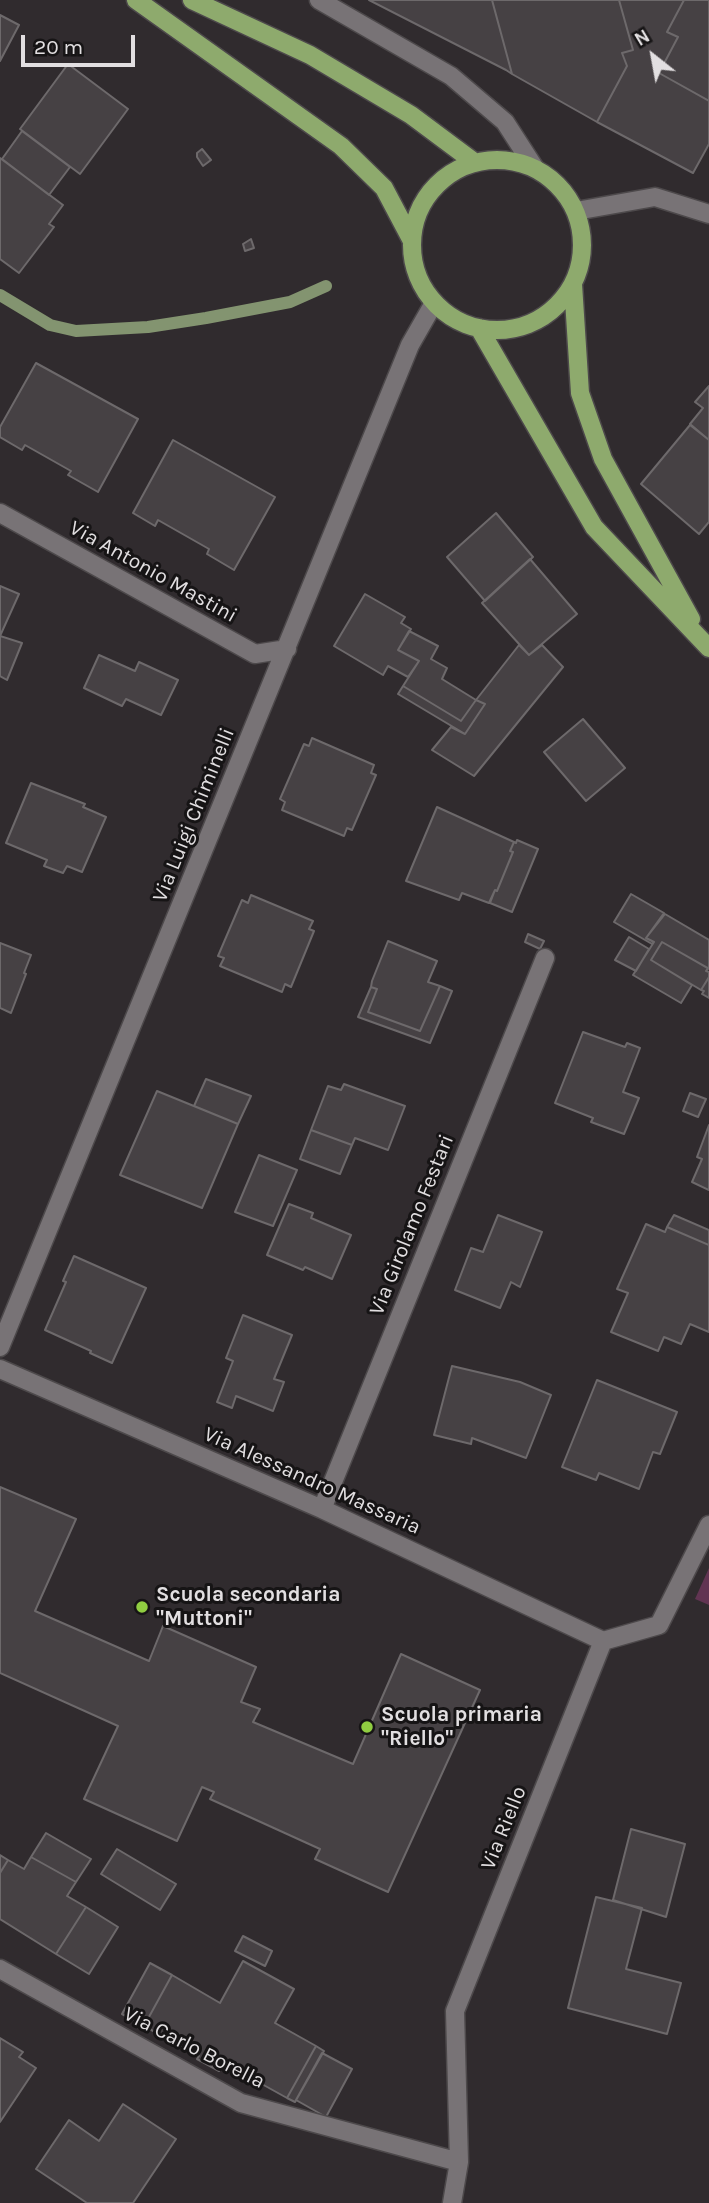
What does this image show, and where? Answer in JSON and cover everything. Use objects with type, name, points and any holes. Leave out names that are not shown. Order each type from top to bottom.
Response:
[{"type":"main road","points":[[136,0],[341,145],[384,188],[412,241]]},
{"type":"main road","points":[[192,0],[310,55],[411,115],[474,162]]},
{"type":"main road","points":[[514,161],[534,167],[565,193],[576,211],[582,235],[581,260],[573,284],[556,305],[533,321],[507,329],[479,328],[455,319],[435,303],[420,281],[412,255],[417,215],[430,191],[450,174],[474,162],[514,161]]},
{"type":"main road","points":[[573,284],[580,393],[603,459],[705,643]]},
{"type":"main road","points":[[479,328],[594,527],[705,643]]},
{"type":"street","points":[[319,0],[451,76],[505,122],[534,167]]},
{"type":"street","points":[[576,211],[655,197],[709,214]]},
{"type":"street","name":"Via Luigi Chiminelli","points":[[0,1348],[410,345],[435,303]]},
{"type":"street","name":"Via Antonio Mastini","points":[[0,513],[256,654],[287,649]]},
{"type":"street","name":"Via Girolamo Festari","points":[[322,1509],[545,958]]},
{"type":"street","name":"Via Alessandro Massaria","points":[[0,1369],[322,1509],[603,1641]]},
{"type":"street","points":[[603,1641],[659,1625],[709,1525]]},
{"type":"street","name":"Via Riello","points":[[452,2203],[459,2162],[455,2011],[603,1641]]},
{"type":"street","name":"Via Carlo Borella","points":[[0,1969],[241,2103],[459,2162]]},
{"type":"shaded area","points":[[709,1568],[709,1605],[695,1599]]},
{"type":"building","points":[[369,0],[492,0],[512,74],[506,70]]},
{"type":"building","points":[[492,0],[619,0],[633,50],[622,53],[627,66],[597,122],[512,74]]},
{"type":"building","points":[[619,0],[684,0],[667,32],[678,37],[659,73],[709,101],[709,144],[693,173],[597,122],[627,66],[622,53],[633,50]]},
{"type":"building","points":[[684,0],[709,0],[709,101],[659,73],[678,37],[667,32]]},
{"type":"building","points":[[0,15],[19,25],[0,61]]},
{"type":"building","points":[[68,64],[128,109],[80,174],[20,129]]},
{"type":"building","points":[[22,131],[70,167],[49,195],[2,159]]},
{"type":"building","points":[[202,149],[211,160],[203,166],[197,157],[197,153]]},
{"type":"building","points":[[0,158],[63,205],[49,224],[54,227],[19,273],[0,259]]},
{"type":"building","points":[[251,239],[254,248],[245,251],[243,244]]},
{"type":"building","points":[[36,363],[138,419],[98,492],[68,475],[71,471],[25,445],[22,450],[0,437],[0,427]]},
{"type":"building","points":[[709,386],[709,440],[690,424],[703,408],[695,402]]},
{"type":"building","points":[[690,425],[709,440],[709,522],[699,534],[641,484]]},
{"type":"building","points":[[173,440],[275,497],[234,570],[207,554],[209,549],[158,520],[155,526],[133,513]]},
{"type":"building","points":[[496,513],[533,557],[485,601],[447,557]]},
{"type":"building","points":[[530,559],[577,614],[529,655],[482,603]]},
{"type":"building","points":[[0,586],[19,594],[0,636]]},
{"type":"building","points":[[365,594],[405,617],[401,623],[411,629],[398,650],[419,661],[408,677],[388,666],[383,675],[334,646]]},
{"type":"building","points":[[409,631],[438,646],[431,659],[447,668],[442,679],[476,700],[461,721],[403,686],[419,661],[398,650]]},
{"type":"building","points":[[0,636],[22,643],[7,680],[0,676]]},
{"type":"building","points":[[519,645],[529,655],[542,645],[563,667],[474,776],[432,750],[451,727],[465,734],[485,704],[476,700]]},
{"type":"building","points":[[99,655],[135,671],[139,662],[178,680],[161,715],[126,699],[122,706],[84,688]]},
{"type":"building","points":[[403,686],[461,721],[476,700],[485,704],[465,734],[398,694]]},
{"type":"building","points":[[583,719],[625,768],[586,801],[544,752]]},
{"type":"building","points":[[312,738],[374,765],[371,773],[376,775],[352,830],[347,828],[344,836],[282,810],[285,802],[280,799],[304,744],[309,746]]},
{"type":"building","points":[[31,783],[85,804],[83,807],[106,817],[82,872],[67,866],[63,873],[44,866],[47,860],[6,843]]},
{"type":"building","points":[[437,807],[514,842],[510,851],[513,852],[497,891],[495,890],[489,903],[462,893],[459,900],[406,881]]},
{"type":"building","points":[[517,840],[538,849],[512,912],[490,903],[513,852],[510,851]]},
{"type":"building","points":[[631,894],[664,913],[646,938],[654,942],[652,944],[614,922]]},
{"type":"building","points":[[251,895],[313,921],[309,929],[314,931],[291,987],[285,984],[282,992],[220,966],[224,958],[218,956],[242,900],[248,903]]},
{"type":"building","points":[[665,914],[709,940],[709,969],[662,942],[651,960],[692,985],[681,1003],[633,975],[654,942],[646,938]]},
{"type":"building","points":[[528,934],[544,941],[540,949],[525,942]]},
{"type":"building","points":[[629,937],[649,949],[636,971],[615,960]]},
{"type":"building","points":[[388,941],[437,961],[428,982],[440,986],[420,1031],[368,1012],[377,989],[371,987],[372,981]]},
{"type":"building","points":[[662,942],[708,968],[706,971],[709,972],[709,977],[701,990],[651,960]]},
{"type":"building","points":[[0,943],[31,955],[11,1013],[0,1008]]},
{"type":"building","points":[[709,977],[709,998],[702,994],[704,991],[701,990]]},
{"type":"building","points":[[440,986],[452,991],[430,1043],[358,1017],[371,987],[377,989],[368,1012],[420,1031]]},
{"type":"building","points":[[583,1032],[625,1047],[627,1043],[640,1048],[623,1092],[639,1098],[624,1134],[591,1122],[593,1118],[555,1103]]},
{"type":"building","points":[[206,1079],[251,1096],[238,1124],[194,1106]]},
{"type":"building","points":[[344,1084],[405,1106],[388,1150],[355,1138],[352,1145],[311,1130],[328,1086],[341,1090]]},
{"type":"building","points":[[157,1091],[238,1124],[202,1208],[120,1175]]},
{"type":"building","points":[[690,1093],[706,1099],[698,1117],[683,1111]]},
{"type":"building","points":[[709,1125],[709,1190],[692,1182],[702,1159],[697,1157]]},
{"type":"building","points":[[311,1130],[352,1145],[340,1174],[300,1159]]},
{"type":"building","points":[[259,1155],[297,1170],[273,1226],[235,1212]]},
{"type":"building","points":[[289,1204],[313,1213],[311,1218],[351,1235],[332,1279],[267,1255]]},
{"type":"building","points":[[498,1215],[542,1232],[520,1287],[511,1282],[500,1308],[455,1290],[471,1248],[483,1252]]},
{"type":"building","points":[[674,1215],[709,1230],[709,1245],[667,1227]]},
{"type":"building","points":[[646,1224],[665,1232],[667,1227],[709,1245],[709,1332],[690,1324],[681,1344],[664,1337],[658,1351],[611,1332],[628,1293],[617,1289]]},
{"type":"building","points":[[74,1256],[146,1288],[112,1363],[45,1330]]},
{"type":"building","points":[[243,1315],[292,1335],[274,1379],[284,1382],[273,1411],[236,1396],[232,1408],[217,1402],[233,1361],[226,1358]]},
{"type":"building","points":[[452,1366],[520,1382],[551,1395],[526,1458],[472,1438],[471,1444],[434,1435]]},
{"type":"building","points":[[597,1380],[677,1412],[660,1454],[653,1452],[639,1489],[599,1473],[596,1480],[562,1467]]},
{"type":"building","points":[[0,1487],[76,1519],[35,1611],[149,1661],[163,1626],[256,1667],[241,1702],[260,1709],[253,1722],[353,1764],[401,1654],[480,1690],[388,1892],[315,1859],[320,1849],[210,1799],[214,1792],[202,1787],[177,1841],[84,1799],[118,1726],[0,1673]]},
{"type":"building","points":[[631,1829],[685,1844],[666,1917],[613,1900]]},
{"type":"building","points":[[46,1833],[91,1859],[76,1882],[31,1857]]},
{"type":"building","points":[[117,1849],[176,1884],[160,1910],[101,1874]]},
{"type":"building","points":[[0,1855],[8,1860],[0,1873]]},
{"type":"building","points":[[31,1857],[76,1882],[67,1896],[86,1907],[56,1954],[0,1919],[0,1873],[8,1860],[24,1869]]},
{"type":"building","points":[[596,1897],[642,1908],[626,1969],[681,1983],[667,2034],[568,2008]]},
{"type":"building","points":[[86,1907],[118,1927],[89,1974],[56,1954]]},
{"type":"building","points":[[243,1936],[272,1951],[265,1966],[235,1951]]},
{"type":"building","points":[[243,1961],[294,1989],[275,2023],[316,2046],[287,2098],[224,2063],[219,2071],[197,2059],[199,2056],[144,2026],[172,1975],[220,2003]]},
{"type":"building","points":[[150,1963],[172,1975],[144,2026],[122,2014]]},
{"type":"building","points":[[0,2038],[23,2052],[19,2057],[36,2068],[0,2122]]},
{"type":"building","points":[[316,2046],[324,2051],[295,2102],[287,2098]]},
{"type":"building","points":[[322,2053],[352,2069],[326,2117],[296,2100]]},
{"type":"building","points":[[123,2104],[176,2139],[133,2203],[87,2203],[36,2169],[69,2120],[99,2141]]},
{"type":"waterway","points":[[0,295],[50,325],[76,331],[148,327],[206,318],[290,302],[326,286]]},
{"type":"place","name":"Scuola secondaria \"Muttoni\"","points":[[142,1607]]},
{"type":"place","name":"Scuola primaria \"Riello\"","points":[[367,1727]]}]
